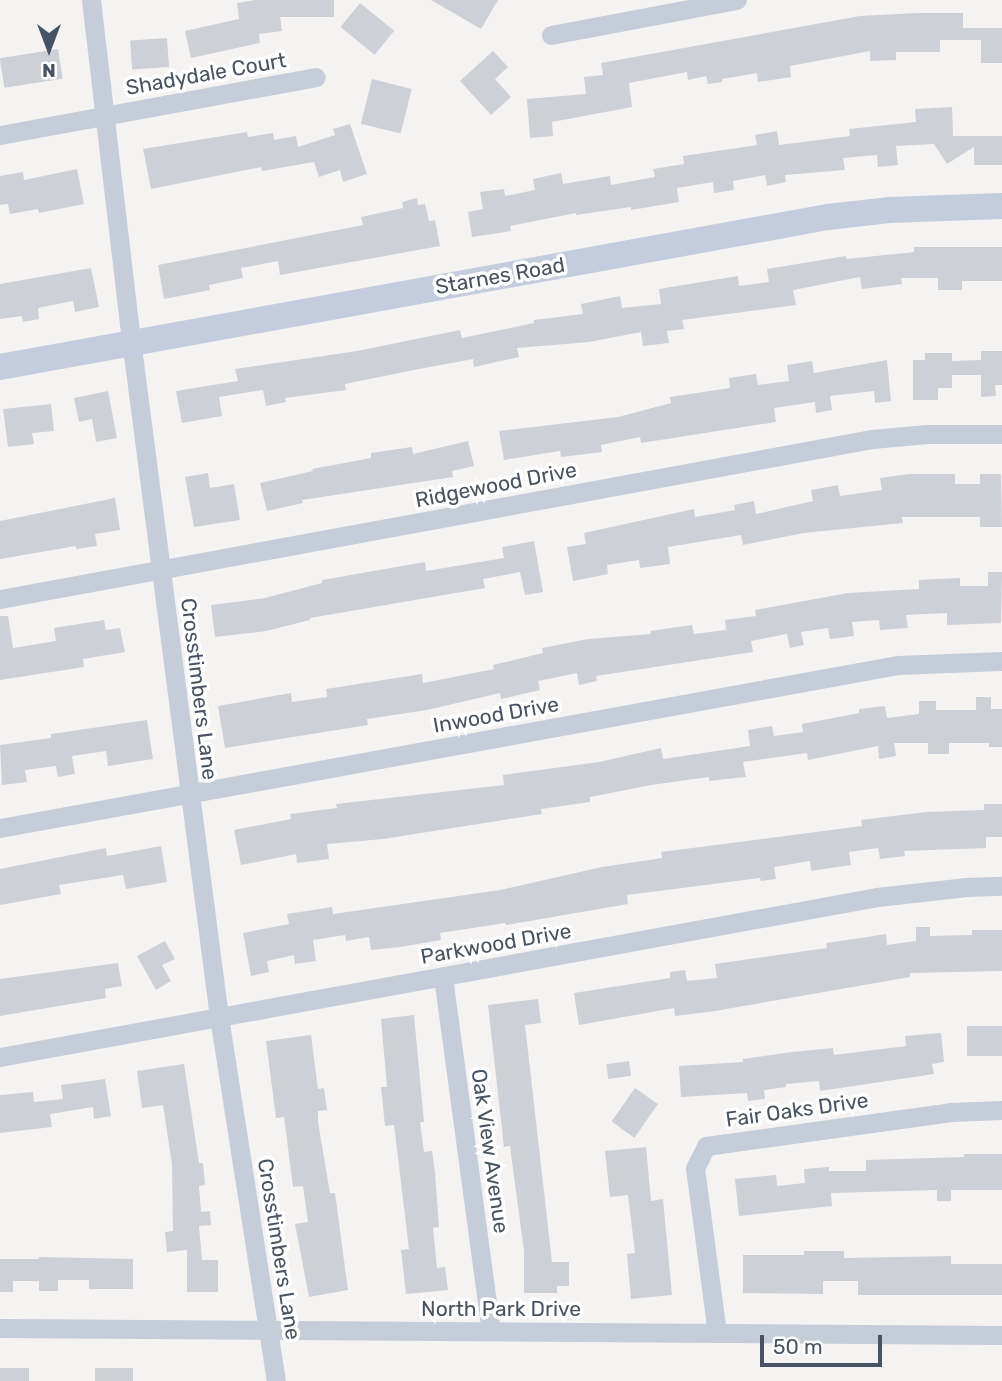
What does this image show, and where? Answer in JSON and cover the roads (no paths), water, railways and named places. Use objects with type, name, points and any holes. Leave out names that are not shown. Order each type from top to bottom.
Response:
[{"type":"main road","name":"Starnes Road","points":[[0,367],[828,217],[889,210],[1002,206]]},
{"type":"street","name":"Crosstimbers Lane","points":[[91,0],[132,343],[219,1017],[276,1381]]},
{"type":"street","points":[[551,35],[737,0]]},
{"type":"street","name":"Shadydale Court","points":[[0,135],[316,77]]},
{"type":"street","name":"Ridgewood Drive","points":[[0,599],[873,439],[927,434],[1002,434]]},
{"type":"street","name":"Inwood Drive","points":[[0,828],[898,665],[1002,660]]},
{"type":"street","name":"Parkwood Drive","points":[[0,1058],[877,897],[966,887],[1002,886]]},
{"type":"street","name":"Oak View Avenue","points":[[443,978],[491,1331]]},
{"type":"street","name":"Fair Oaks Drive","points":[[718,1333],[695,1168],[706,1146],[951,1112],[1002,1111]]},
{"type":"street","name":"North Park Drive","points":[[0,1328],[1002,1335]]}]
